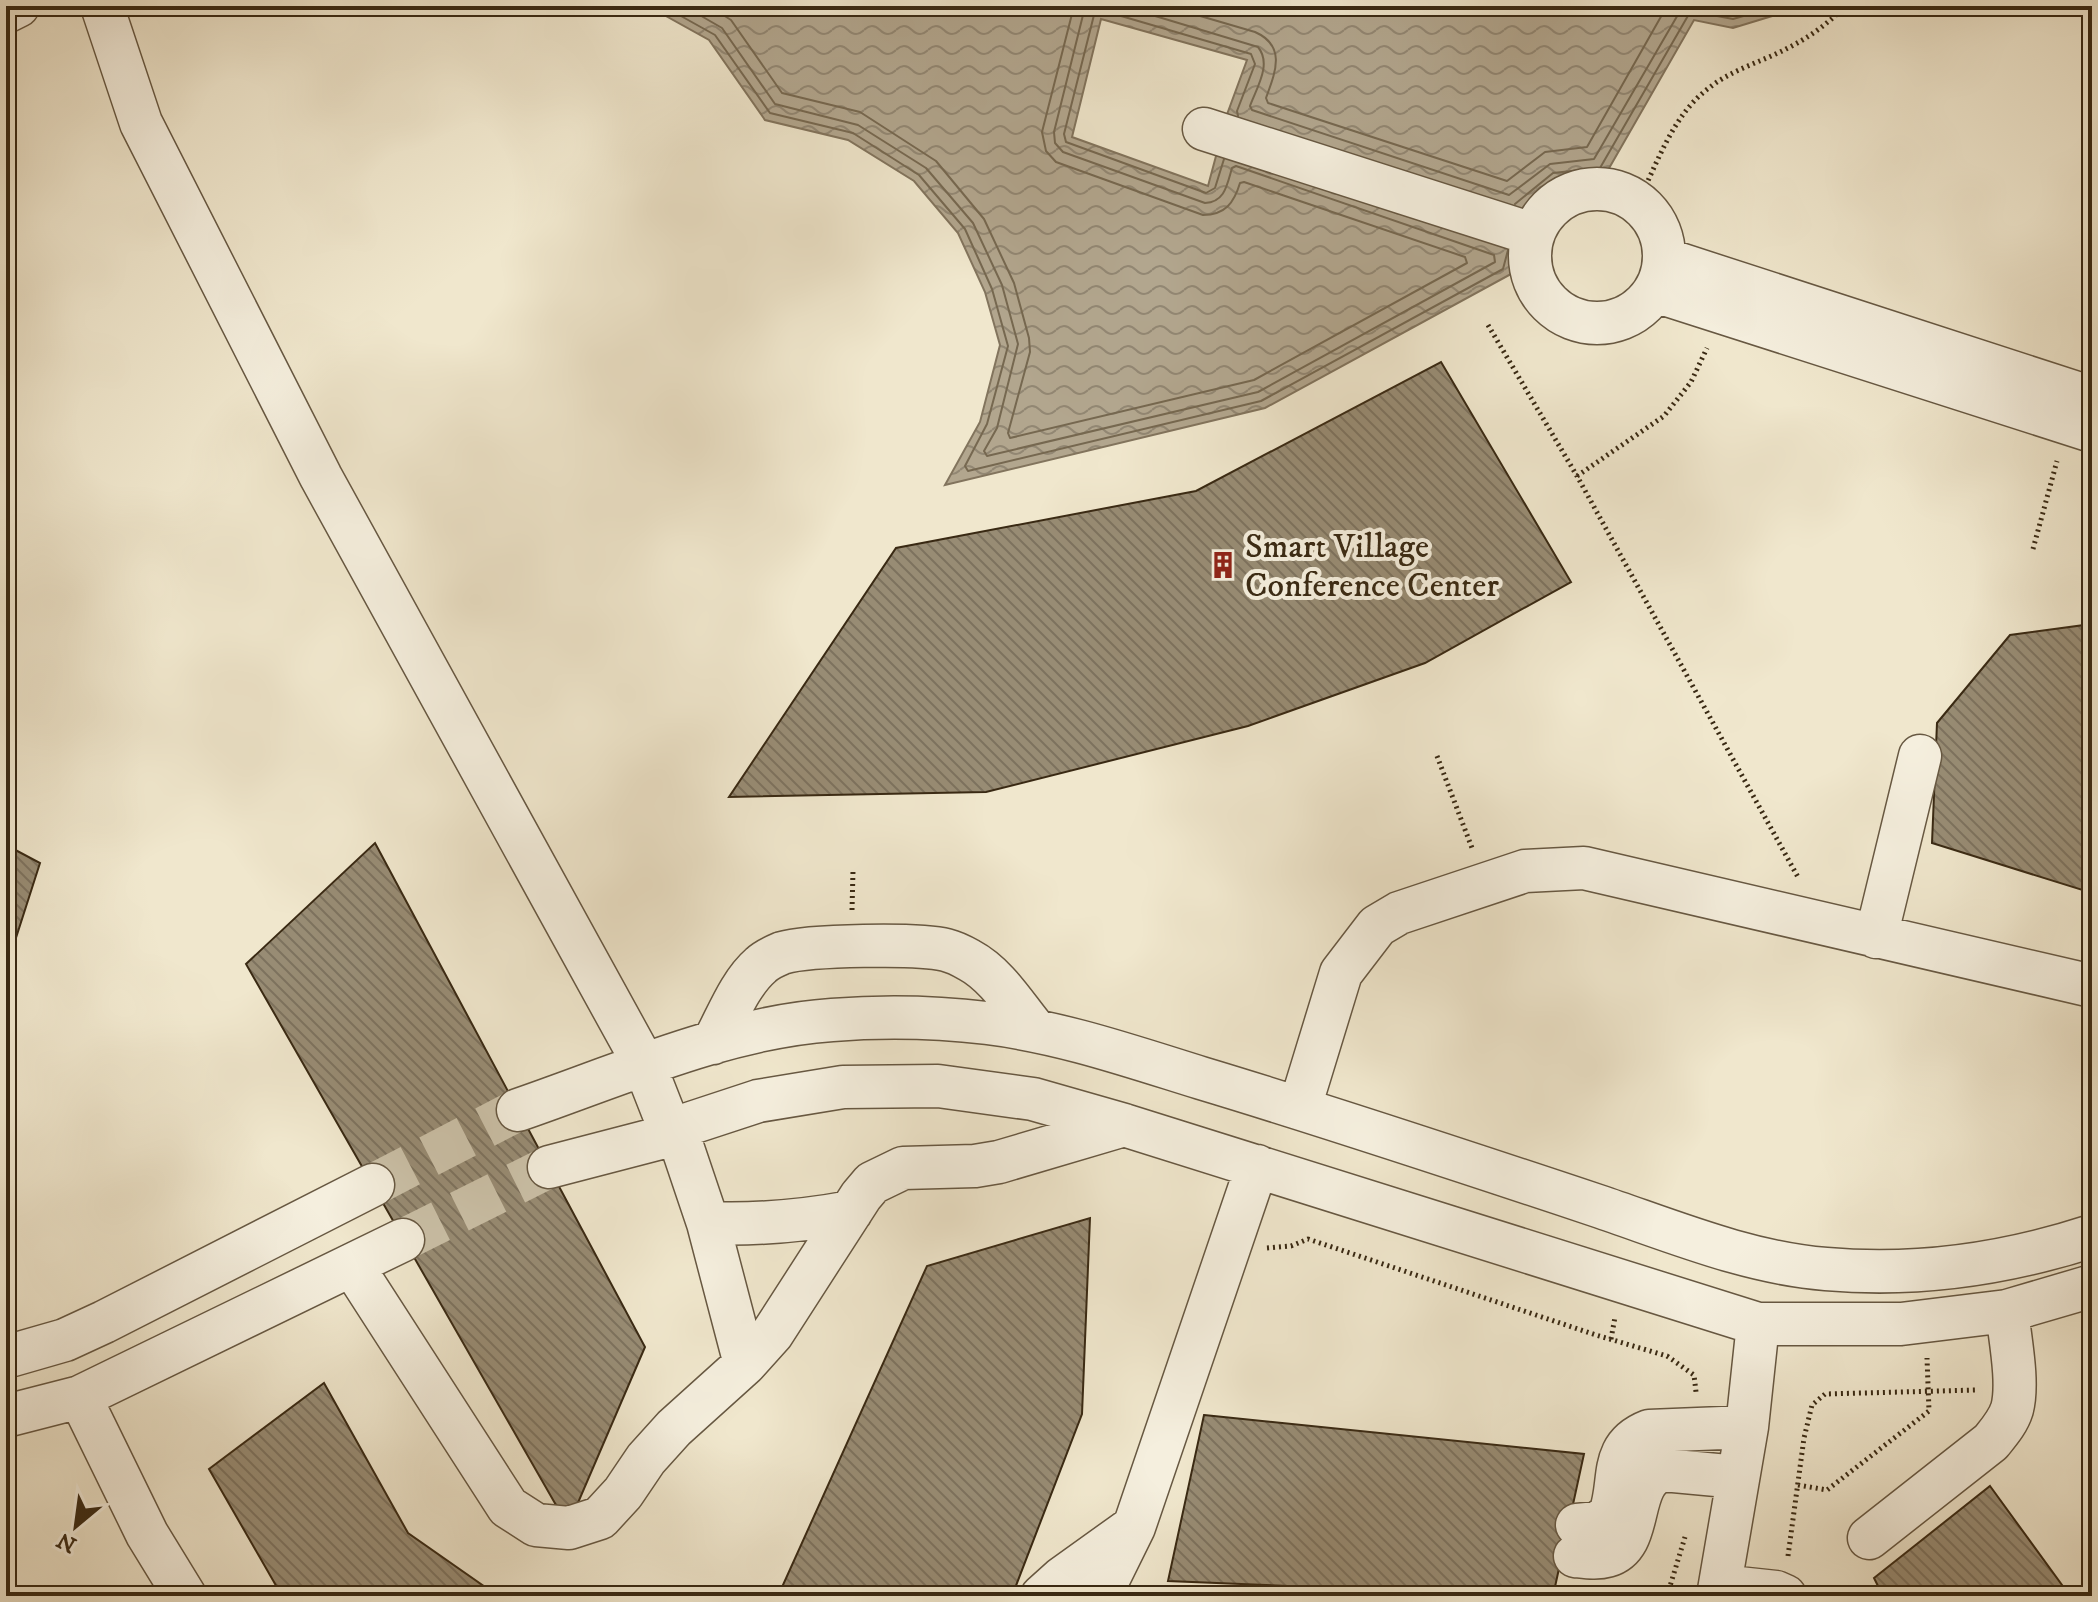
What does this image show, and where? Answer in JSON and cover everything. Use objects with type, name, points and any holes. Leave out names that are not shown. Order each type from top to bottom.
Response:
[{"type":"street","points":[[6,12],[18,6]]},
{"type":"street","points":[[102,6],[141,123],[292,420],[645,1066],[708,1223],[745,1364]]},
{"type":"street","points":[[1204,129],[1532,234]]},
{"type":"street","points":[[1609,190],[1638,202],[1658,228],[1659,275],[1644,304],[1629,316],[1594,324],[1576,321],[1560,313],[1536,287],[1530,261],[1532,234],[1539,219],[1550,207],[1577,191],[1609,190]]},
{"type":"street","points":[[1659,275],[1724,313],[2084,417]]},
{"type":"street","points":[[1659,275],[2084,417]]},
{"type":"street","points":[[1876,937],[1920,756]]},
{"type":"street","points":[[1300,1107],[1341,973],[1377,926],[1399,913],[1525,871],[1584,868],[2092,986]]},
{"type":"street","points":[[713,1043],[749,976],[763,963],[781,953],[851,947],[924,947],[946,950],[967,958],[986,970],[1035,1030]]},
{"type":"street","points":[[518,1110],[713,1043],[776,1028],[830,1020],[930,1019],[985,1023],[1078,1040],[1300,1107],[1741,1253],[1824,1269],[1928,1270],[1997,1261],[2092,1236]]},
{"type":"street","points":[[549,1167],[674,1132],[758,1101],[843,1087],[938,1086],[1033,1099],[1124,1125],[1758,1324],[1901,1324],[2007,1311],[2092,1286]]},
{"type":"street","points":[[352,1265],[508,1507],[536,1525],[569,1528],[600,1518],[674,1428],[745,1364],[772,1334],[872,1183],[887,1173],[903,1168],[975,1166],[999,1162],[1124,1125]]},
{"type":"street","points":[[1100,1596],[1134,1527],[1257,1166]]},
{"type":"street","points":[[6,1357],[65,1340],[104,1322],[373,1185]]},
{"type":"street","points":[[708,1223],[756,1225],[804,1221],[851,1212]]},
{"type":"street","points":[[6,1416],[80,1397],[403,1240]]},
{"type":"street","points":[[1869,1538],[1991,1442],[2003,1427],[2012,1409],[2014,1389],[2007,1311]]},
{"type":"street","points":[[1758,1324],[1747,1427],[1719,1591],[1776,1592],[1784,1596]]},
{"type":"street","points":[[80,1397],[147,1534],[185,1596]]},
{"type":"street","points":[[1738,1477],[1663,1470],[1656,1472],[1643,1486],[1628,1536],[1618,1551],[1600,1557],[1576,1541],[1610,1514],[1618,1463],[1623,1452],[1639,1435],[1649,1431],[1747,1427]]},
{"type":"street","points":[[1042,1596],[1062,1578],[1134,1527]]},
{"type":"path","points":[[1638,202],[1672,134],[1690,106],[1708,88],[1787,49],[1830,22],[1845,6]]},
{"type":"path","points":[[1577,476],[1647,429],[1679,400],[1724,313]]},
{"type":"path","points":[[1488,325],[1577,476],[1824,924]]},
{"type":"path","points":[[2033,549],[2084,417]]},
{"type":"path","points":[[1437,756],[1485,883]]},
{"type":"path","points":[[1231,1240],[1270,1249],[1291,1246],[1308,1239],[1667,1356],[1694,1375],[1700,1429]]},
{"type":"path","points":[[1798,1485],[1827,1490],[1929,1411],[1925,1321]]},
{"type":"path","points":[[1784,1596],[1812,1405],[1825,1394],[2014,1389]]},
{"type":"water","points":[[648,6],[1798,6],[1733,28],[1694,20],[1604,177],[1556,180],[1514,216],[1225,120],[1247,60],[1101,19],[1072,137],[1208,186],[1220,141],[1518,244],[1511,274],[1265,408],[945,485],[980,422],[1000,345],[985,292],[958,233],[914,181],[848,140],[765,120],[709,40]]},
{"type":"building","name":"Smart Village Conference Center","points":[[1441,362],[1571,582],[1425,663],[1248,726],[986,792],[729,797],[896,548],[1196,491]]},
{"type":"building","points":[[2092,624],[2092,893],[1932,843],[1937,723],[2010,635]]},
{"type":"building","points":[[375,843],[645,1347],[568,1526],[246,964]]},
{"type":"building","points":[[6,845],[40,863],[6,969]]},
{"type":"building","points":[[1090,1218],[1082,1414],[1012,1596],[778,1596],[927,1266]]},
{"type":"building","points":[[324,1383],[408,1533],[498,1596],[282,1596],[209,1469]]},
{"type":"building","points":[[1204,1415],[1584,1454],[1553,1596],[1442,1596],[1433,1592],[1168,1581]]},
{"type":"building","points":[[1990,1486],[2070,1596],[1883,1596],[1874,1578]]},
{"type":"tunnel","points":[[373,1185],[518,1110]]},
{"type":"tunnel","points":[[403,1240],[549,1167]]},
{"type":"place","name":"Smart Village Conference Center","points":[[1223,565]]}]
